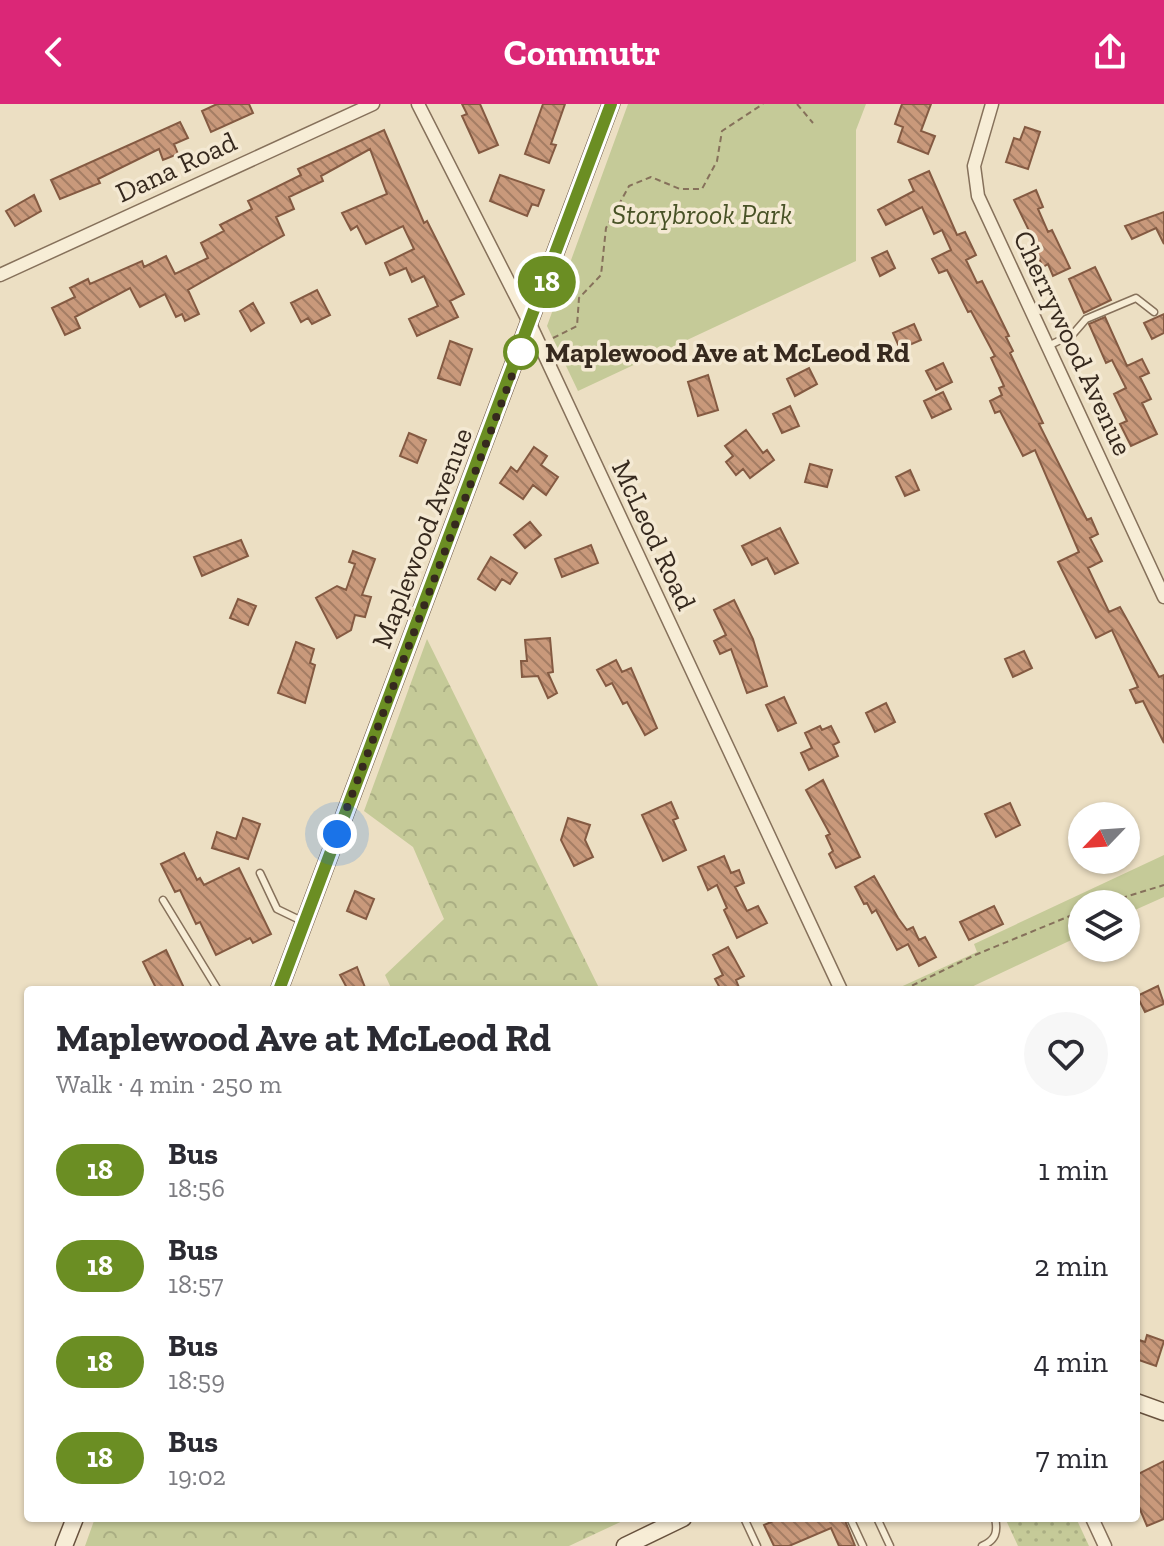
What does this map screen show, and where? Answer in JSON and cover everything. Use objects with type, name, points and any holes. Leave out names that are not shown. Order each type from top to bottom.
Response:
[{"type":"street","name":"Dana Road","points":[[0,275],[373,104]]},
{"type":"street","name":"McLeod Road","points":[[418,104],[531,326],[539,350],[839,986]]},
{"type":"street","name":"Maplewood Avenue","points":[[280,986],[531,326],[611,104]]},
{"type":"street","name":"Cherrywood Avenue","points":[[992,104],[974,166],[978,196],[1164,597]]},
{"type":"street","points":[[1140,1403],[1164,1412]]},
{"type":"street","points":[[64,1546],[73,1522]]},
{"type":"street","points":[[625,1546],[675,1522]]},
{"type":"street","points":[[1094,1522],[1105,1546]]},
{"type":"lane","points":[[1048,346],[1073,334],[1086,319],[1136,298],[1154,312]]},
{"type":"lane","points":[[260,873],[277,909],[304,922]]},
{"type":"lane","points":[[163,900],[216,986]]},
{"type":"lane","points":[[746,1522],[757,1546]]},
{"type":"lane","points":[[852,1522],[863,1546]]},
{"type":"lane","points":[[879,1522],[890,1546]]},
{"type":"lane","points":[[982,1546],[992,1542],[997,1530],[996,1522]]},
{"type":"path","points":[[539,350],[555,336],[577,326],[579,298],[601,275],[606,228],[629,186],[651,177],[680,189],[702,189],[717,161],[722,131],[763,104]]},
{"type":"path","points":[[797,104],[813,123]]},
{"type":"path","points":[[1140,892],[1164,885]]},
{"type":"path","points":[[911,986],[975,955],[1068,917]]},
{"type":"green space","name":"Storybrook Park","points":[[628,104],[866,104],[856,130],[856,261],[578,391],[547,326]]},
{"type":"green space","points":[[427,639],[598,986],[390,986],[385,975],[444,919],[413,847],[364,811]]},
{"type":"green space","points":[[1164,855],[1164,897],[1140,908],[1140,890],[1089,890],[1123,874],[1140,874],[1140,866]]},
{"type":"green space","points":[[1068,900],[1068,942],[974,986],[903,986],[977,952],[974,944]]},
{"type":"green space","points":[[94,1522],[620,1522],[569,1546],[85,1546]]},
{"type":"green space","points":[[1007,1522],[1078,1522],[1089,1546],[1018,1546]]},
{"type":"building","points":[[217,104],[249,104],[253,113],[211,132],[202,111]]},
{"type":"building","points":[[462,104],[480,104],[498,145],[479,153],[462,116],[467,114]]},
{"type":"building","points":[[543,104],[565,104],[551,144],[556,145],[549,163],[525,154]]},
{"type":"building","points":[[902,104],[931,104],[921,131],[935,136],[928,154],[898,142],[903,127],[895,124]]},
{"type":"building","points":[[180,122],[188,138],[174,144],[178,154],[163,160],[159,149],[98,179],[100,183],[60,199],[51,180]]},
{"type":"building","points":[[1025,127],[1040,132],[1028,169],[1006,162],[1014,138],[1020,140]]},
{"type":"building","points":[[384,130],[424,223],[427,221],[464,294],[450,301],[458,317],[417,336],[409,319],[438,306],[424,276],[412,282],[406,268],[390,275],[385,263],[414,249],[403,226],[366,244],[357,226],[351,230],[342,213],[387,194],[370,149],[321,176],[323,181],[289,197],[294,209],[276,217],[284,235],[188,290],[199,314],[185,321],[182,314],[176,317],[165,294],[140,307],[130,288],[75,317],[80,328],[65,335],[52,308],[75,297],[70,288],[88,279],[90,284],[142,261],[144,267],[166,256],[175,274],[208,258],[201,243],[224,231],[220,225],[252,209],[248,201],[301,175],[298,169]]},
{"type":"building","points":[[929,171],[957,235],[965,232],[976,255],[966,260],[977,283],[982,281],[1009,336],[1006,337],[1013,351],[1010,353],[1043,423],[1039,424],[1087,520],[1091,518],[1098,534],[1090,538],[1102,561],[1088,568],[1109,612],[1120,607],[1159,677],[1164,675],[1164,743],[1143,701],[1136,703],[1130,690],[1138,687],[1112,630],[1096,638],[1058,562],[1079,552],[1035,450],[1023,456],[1000,411],[995,413],[990,401],[1002,395],[999,388],[1004,386],[991,358],[995,356],[947,270],[939,273],[932,259],[951,250],[942,230],[934,234],[922,207],[886,225],[878,210],[914,191],[909,180]]},
{"type":"building","points":[[500,175],[544,190],[538,206],[532,204],[527,216],[490,201]]},
{"type":"building","points":[[1036,190],[1043,207],[1038,209],[1048,232],[1052,230],[1070,268],[1053,276],[1048,264],[1043,267],[1036,252],[1039,251],[1014,200]]},
{"type":"building","points":[[34,195],[41,211],[15,226],[6,211]]},
{"type":"building","points":[[1164,212],[1164,244],[1156,228],[1132,239],[1125,226]]},
{"type":"building","points":[[887,251],[895,268],[880,276],[872,258]]},
{"type":"building","points":[[1095,267],[1111,300],[1084,313],[1069,279]]},
{"type":"building","points":[[317,290],[330,315],[312,324],[308,318],[301,322],[291,303]]},
{"type":"building","points":[[253,303],[264,323],[251,331],[240,311]]},
{"type":"building","points":[[1164,314],[1164,333],[1152,339],[1144,323]]},
{"type":"building","points":[[1105,317],[1127,366],[1142,359],[1149,373],[1140,377],[1151,399],[1142,403],[1157,434],[1131,446],[1120,424],[1127,421],[1114,394],[1126,388],[1112,360],[1106,363],[1089,324]]},
{"type":"building","points":[[914,324],[921,340],[900,349],[893,333]]},
{"type":"building","points":[[450,341],[472,349],[460,385],[438,378]]},
{"type":"building","points":[[943,363],[952,382],[936,390],[926,371]]},
{"type":"building","points":[[809,368],[817,384],[795,396],[787,379]]},
{"type":"building","points":[[708,375],[718,410],[698,416],[688,382]]},
{"type":"building","points":[[943,392],[951,409],[932,418],[924,401]]},
{"type":"building","points":[[790,406],[799,426],[782,433],[773,414]]},
{"type":"building","points":[[746,430],[763,453],[767,450],[774,460],[750,478],[743,469],[736,475],[726,462],[733,456],[725,446]]},
{"type":"building","points":[[409,433],[426,440],[417,463],[400,456]]},
{"type":"building","points":[[534,447],[547,456],[541,465],[558,477],[546,495],[533,485],[523,499],[500,483],[511,467],[517,472]]},
{"type":"building","points":[[810,464],[832,470],[827,487],[805,482]]},
{"type":"building","points":[[910,470],[919,490],[905,496],[896,477]]},
{"type":"building","points":[[530,522],[541,535],[525,548],[514,535]]},
{"type":"building","points":[[780,528],[798,563],[775,574],[767,558],[752,565],[742,546]]},
{"type":"building","points":[[241,540],[248,556],[202,576],[194,557]]},
{"type":"building","points":[[591,545],[598,563],[562,577],[555,559]]},
{"type":"building","points":[[353,551],[375,559],[362,595],[371,597],[365,617],[355,615],[351,630],[337,638],[316,598],[337,586],[346,590],[355,564],[349,562]]},
{"type":"building","points":[[491,557],[517,573],[510,584],[502,579],[495,590],[478,579]]},
{"type":"building","points":[[238,599],[256,606],[248,625],[230,618]]},
{"type":"building","points":[[734,600],[753,639],[767,686],[747,693],[731,649],[720,654],[714,641],[726,635],[714,610]]},
{"type":"building","points":[[550,638],[553,672],[548,673],[557,693],[548,698],[538,676],[522,677],[521,661],[527,661],[525,640]]},
{"type":"building","points":[[296,642],[314,649],[310,663],[315,665],[305,703],[278,693]]},
{"type":"building","points":[[1024,651],[1032,668],[1013,677],[1005,659]]},
{"type":"building","points":[[616,660],[622,672],[631,668],[657,728],[645,735],[627,702],[623,704],[612,683],[606,686],[597,670]]},
{"type":"building","points":[[784,697],[796,723],[778,731],[766,705]]},
{"type":"building","points":[[886,703],[895,722],[875,732],[866,713]]},
{"type":"building","points":[[820,726],[822,730],[831,726],[839,742],[833,745],[838,756],[809,770],[801,753],[812,748],[805,733]]},
{"type":"building","points":[[823,780],[860,857],[836,868],[829,854],[833,851],[826,836],[830,834],[806,790]]},
{"type":"building","points":[[671,802],[678,818],[673,820],[686,850],[663,861],[642,815]]},
{"type":"building","points":[[1010,803],[1020,825],[996,837],[985,814]]},
{"type":"building","points":[[243,818],[260,824],[248,859],[212,848],[217,832],[236,839]]},
{"type":"building","points":[[568,818],[590,825],[585,840],[593,857],[574,866],[561,840]]},
{"type":"building","points":[[184,853],[197,880],[200,878],[204,885],[239,868],[271,934],[253,943],[250,938],[216,955],[200,922],[196,924],[180,890],[175,892],[161,864]]},
{"type":"building","points":[[724,856],[731,873],[739,870],[744,883],[735,887],[747,911],[758,906],[767,923],[737,938],[717,885],[708,890],[698,867]]},
{"type":"building","points":[[874,876],[907,930],[913,927],[919,940],[925,937],[936,957],[919,966],[908,944],[897,950],[876,910],[872,913],[855,887]]},
{"type":"building","points":[[355,891],[374,899],[366,919],[347,911]]},
{"type":"building","points":[[994,906],[1003,924],[969,940],[960,922]]},
{"type":"building","points":[[728,947],[744,976],[736,980],[738,986],[719,986],[715,979],[723,975],[713,955]]},
{"type":"building","points":[[166,950],[183,986],[155,986],[143,962]]},
{"type":"building","points":[[357,967],[364,986],[346,986],[340,975]]},
{"type":"building","points":[[1158,986],[1164,1004],[1145,1012],[1140,995]]},
{"type":"building","points":[[1147,1335],[1164,1341],[1156,1366],[1140,1360],[1140,1340],[1145,1342]]},
{"type":"building","points":[[1164,1461],[1164,1519],[1147,1526],[1140,1509],[1140,1473]]},
{"type":"building","points":[[771,1522],[846,1522],[855,1546],[839,1546],[831,1528],[789,1546],[774,1546],[764,1525]]},
{"type":"bus line","name":"18","points":[[281,986],[531,326],[611,104]]},
{"type":"place","name":"Maplewood Ave at McLeod Rd","points":[[521,352]]},
{"type":"route","points":[[337,834],[521,352]]}]
